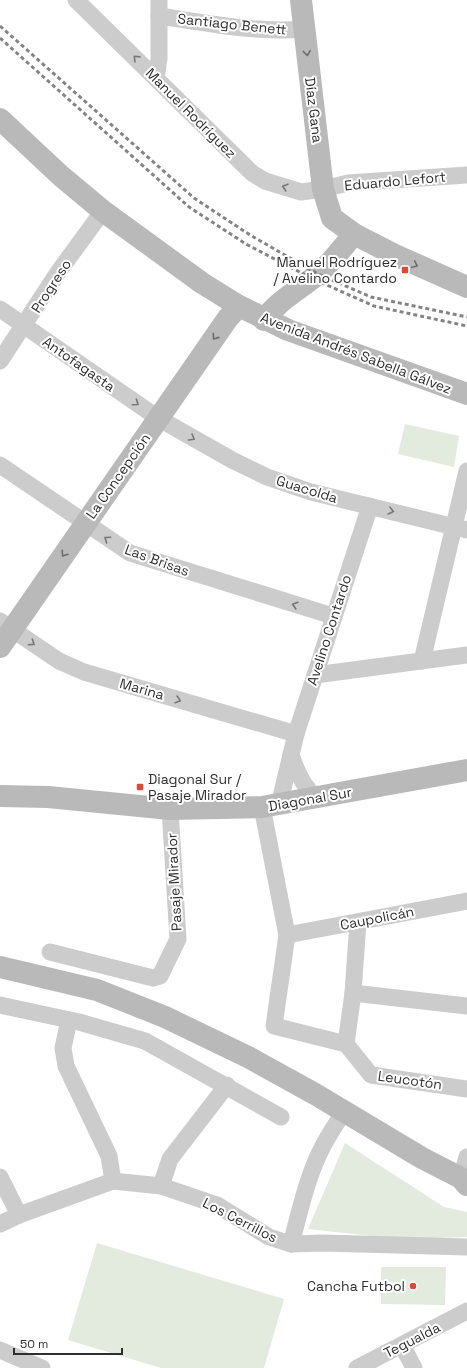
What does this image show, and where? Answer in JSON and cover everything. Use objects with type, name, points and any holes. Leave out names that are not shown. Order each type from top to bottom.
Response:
[{"type":"main road","name":"Díaz Gana","points":[[301,0],[324,189],[332,218],[354,234]]},
{"type":"main road","name":"Avenida Andrés Sabella Gálvez","points":[[0,119],[61,176],[103,211],[202,283],[239,306],[264,320],[288,330],[467,394]]},
{"type":"main road","points":[[264,320],[274,308],[294,291],[318,274],[354,234],[395,255],[467,287]]},
{"type":"main road","name":"La Concepción","points":[[0,647],[6,625],[85,523],[228,318],[239,306]]},
{"type":"main road","name":"Diagonal Sur","points":[[4,796],[170,809],[270,806],[467,770]]},
{"type":"main road","points":[[0,967],[97,990],[140,1005],[248,1057],[465,1181]]},
{"type":"street","name":"Manuel Rodríguez","points":[[76,0],[252,173],[265,181],[301,192],[324,189]]},
{"type":"street","points":[[156,78],[159,59],[159,8]]},
{"type":"street","name":"Santiago Benett","points":[[159,8],[258,30],[281,31],[304,29]]},
{"type":"street","name":"Eduardo Lefort","points":[[324,189],[348,183],[467,175]]},
{"type":"street","name":"Progreso","points":[[0,361],[25,326],[60,271],[103,211]]},
{"type":"street","name":"Antofagasta","points":[[0,309],[158,418]]},
{"type":"street","name":"Guacolda","points":[[158,418],[232,460],[266,477],[311,492],[460,528]]},
{"type":"street","name":"Las Brisas","points":[[0,465],[130,553],[333,616]]},
{"type":"street","points":[[422,661],[460,528],[467,471]]},
{"type":"street","name":"Avelino Contardo","points":[[346,1044],[274,1026],[287,935],[270,806],[291,754],[333,616],[370,506]]},
{"type":"street","name":"Marina","points":[[6,625],[59,661],[84,672],[296,734]]},
{"type":"street","points":[[315,675],[467,655]]},
{"type":"street","points":[[291,754],[299,776],[305,786],[316,798]]},
{"type":"street","name":"Pasaje Mirador","points":[[50,952],[153,978],[160,976],[178,939],[170,809]]},
{"type":"street","name":"Caupolicán","points":[[287,935],[467,900]]},
{"type":"street","points":[[346,1044],[353,993],[358,922]]},
{"type":"street","points":[[353,993],[467,1006]]},
{"type":"street","points":[[0,1005],[68,1020],[145,1041],[227,1085],[281,1117]]},
{"type":"street","points":[[68,1020],[63,1048],[66,1066],[109,1156],[113,1181]]},
{"type":"street","name":"Leucotón","points":[[346,1044],[371,1075],[467,1089]]},
{"type":"street","points":[[161,1186],[170,1159],[227,1085]]},
{"type":"street","points":[[291,1244],[314,1168],[323,1146],[344,1111]]},
{"type":"street","points":[[465,1181],[467,1157]]},
{"type":"street","points":[[0,1177],[19,1215]]},
{"type":"street","name":"Los Cerrillos","points":[[0,1224],[19,1215],[113,1181],[161,1186],[217,1205],[269,1237],[291,1244],[323,1242],[467,1248]]},
{"type":"street","name":"Tegualda","points":[[357,1368],[467,1311]]},
{"type":"street","points":[[402,1345],[414,1368]]},
{"type":"street","points":[[0,1350],[42,1368]]},
{"type":"shaded area","points":[[405,424],[459,436],[454,467],[398,454]]},
{"type":"shaded area","points":[[345,1143],[444,1207],[467,1212],[467,1237],[400,1239],[308,1229]]},
{"type":"shaded area","points":[[97,1243],[284,1299],[264,1368],[161,1368],[68,1340]]},
{"type":"shaded area","name":"Cancha Futbol","points":[[381,1267],[446,1267],[445,1305],[381,1304]]},
{"type":"railway","points":[[0,26],[194,198],[250,235],[318,274],[371,297],[467,317]]},
{"type":"railway","points":[[0,38],[189,207],[246,244],[311,278],[374,306],[467,326]]},
{"type":"place","name":"Manuel Rodríguez / Avelino Contardo","points":[[405,270]]},
{"type":"place","name":"Diagonal Sur / Pasaje Mirador","points":[[140,787]]},
{"type":"place","name":"Cancha Futbol","points":[[413,1286]]}]
